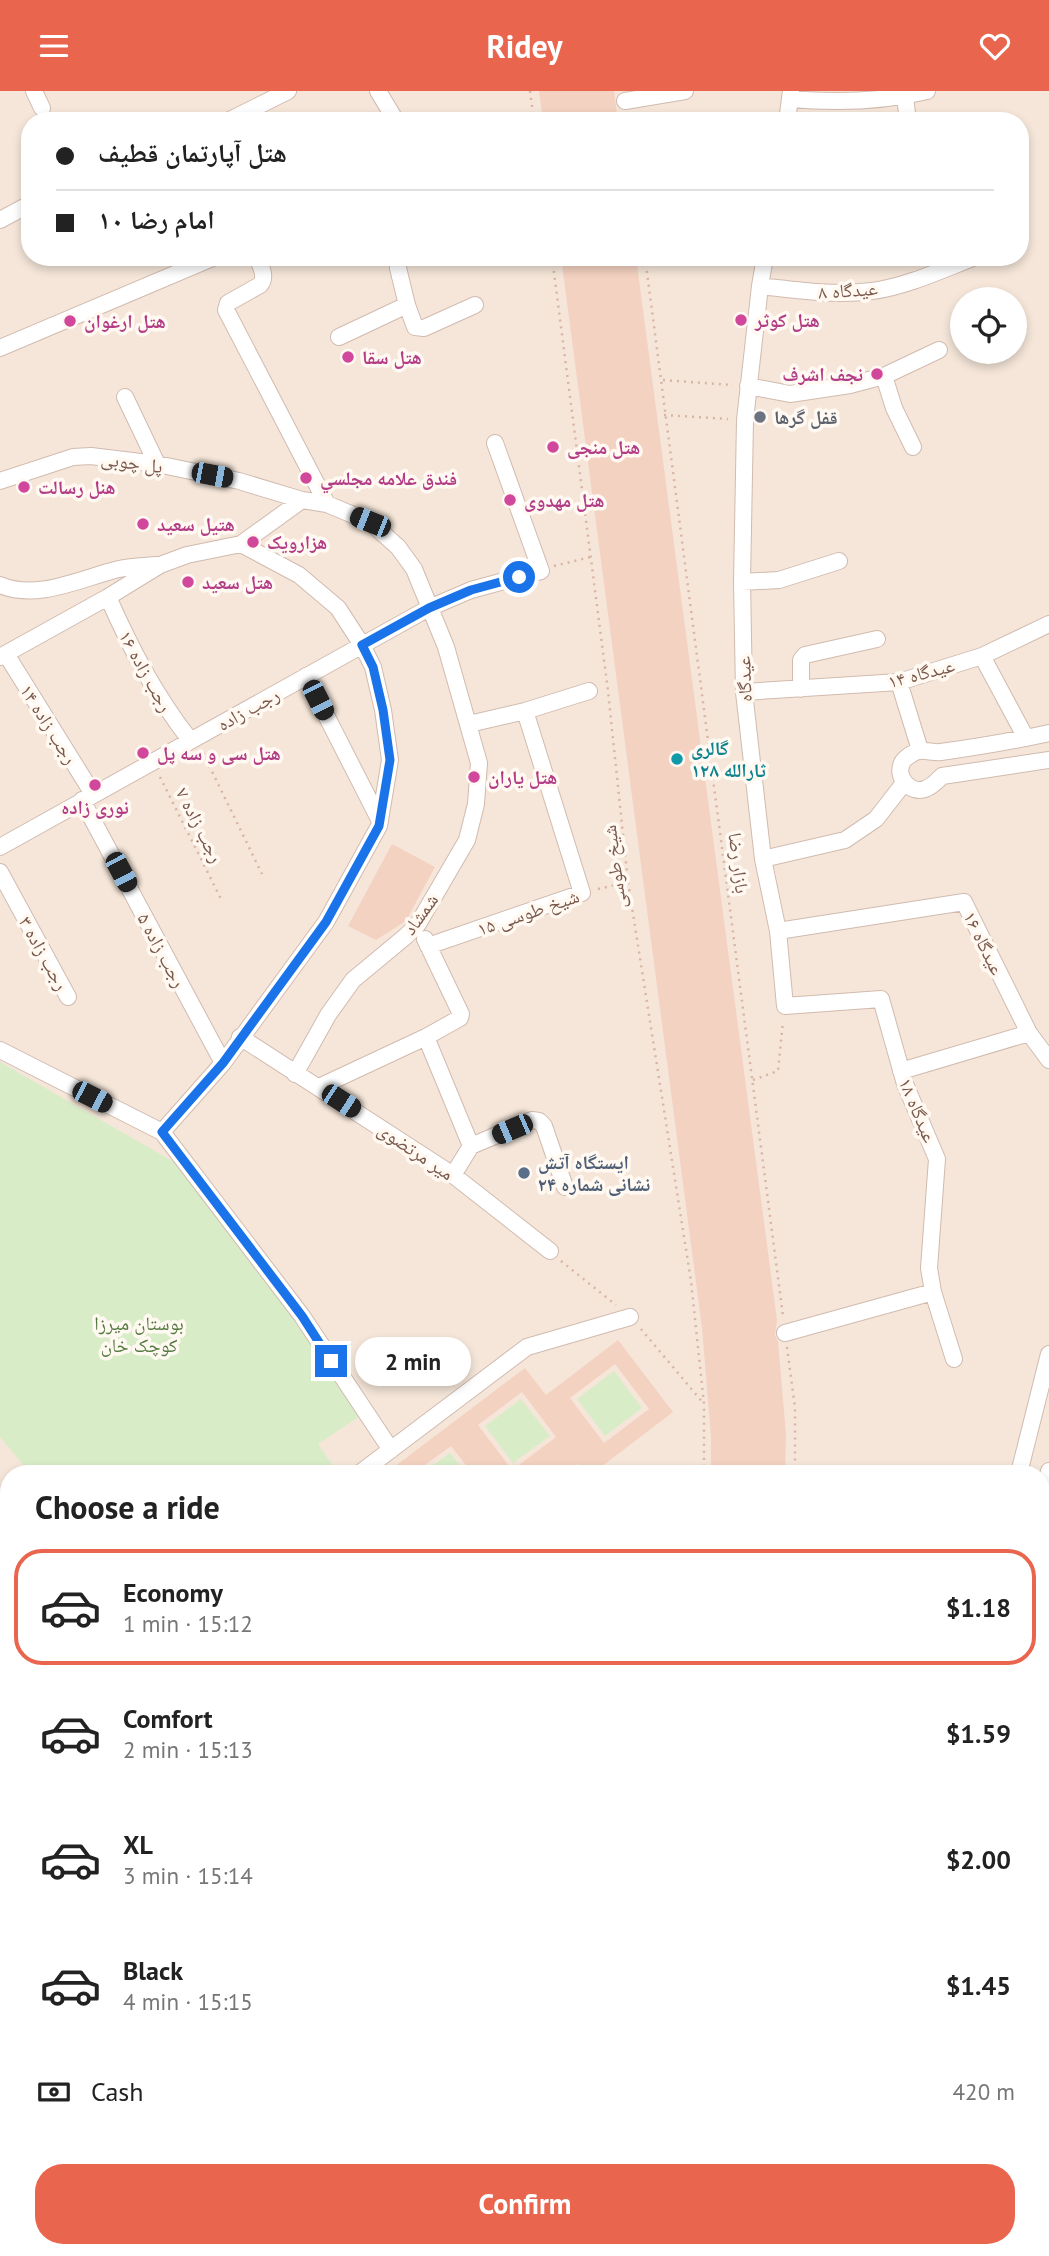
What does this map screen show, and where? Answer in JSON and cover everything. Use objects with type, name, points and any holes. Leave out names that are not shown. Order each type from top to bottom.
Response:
[{"type":"street","points":[[34,91],[42,108]]},
{"type":"street","points":[[246,112],[288,91]]},
{"type":"street","points":[[378,91],[391,112]]},
{"type":"street","points":[[625,101],[685,91]]},
{"type":"street","points":[[790,95],[830,103],[905,97],[927,91]]},
{"type":"street","points":[[905,97],[907,112]]},
{"type":"street","points":[[0,220],[21,209]]},
{"type":"street","points":[[0,348],[194,266]]},
{"type":"street","points":[[260,266],[264,281],[228,303],[226,310],[327,504]]},
{"type":"street","points":[[398,266],[415,327],[424,328],[475,305]]},
{"type":"street","name":"عیدگاه","points":[[763,266],[745,420],[742,583],[744,692],[763,859],[778,930],[785,1006]]},
{"type":"street","name":"عیدگاه ۸","points":[[760,286],[814,293],[874,291],[951,266]]},
{"type":"street","points":[[339,337],[407,305]]},
{"type":"street","points":[[748,386],[790,394],[850,385],[884,376],[939,350]]},
{"type":"street","points":[[884,376],[894,408],[913,447]]},
{"type":"street","points":[[125,397],[158,464]]},
{"type":"street","points":[[495,443],[541,571]]},
{"type":"street","name":"پل چوبی","points":[[1,477],[73,457],[91,456],[158,464],[239,481],[302,500],[327,504],[370,522],[398,547],[414,569],[429,608]]},
{"type":"street","points":[[3,655],[160,565],[187,555],[242,544],[302,500]]},
{"type":"street","points":[[162,1132],[223,1063],[326,922],[380,821],[390,760],[383,710],[373,667],[338,608],[299,575],[242,544]]},
{"type":"street","points":[[742,583],[779,580],[839,561]]},
{"type":"street","points":[[0,585],[12,590],[33,591],[121,568],[160,565]]},
{"type":"street","name":"رجب زاده","points":[[0,847],[429,608],[471,590],[541,571]]},
{"type":"street","name":"رجب زاده ۱۶","points":[[108,597],[131,649],[167,711],[193,739]]},
{"type":"street","name":"شمشاد","points":[[295,1074],[328,1015],[353,980],[418,924],[467,840],[476,804],[479,763],[446,647],[429,608]]},
{"type":"street","name":"عیدگاه ۱۴","points":[[744,692],[899,682],[982,656],[1049,624]]},
{"type":"street","points":[[802,689],[802,657],[877,639]]},
{"type":"street","name":"رجب زاده ۱۴","points":[[3,655],[88,797]]},
{"type":"street","points":[[982,656],[1026,738]]},
{"type":"street","points":[[306,676],[380,821]]},
{"type":"street","points":[[899,682],[920,751]]},
{"type":"street","points":[[468,724],[525,711],[589,691]]},
{"type":"street","points":[[525,711],[582,893]]},
{"type":"street","points":[[1049,733],[934,753],[920,751],[909,755],[902,763],[901,773],[904,783],[913,789],[922,790],[934,785],[942,776],[1049,759]]},
{"type":"street","points":[[763,859],[845,840],[876,819],[904,783]]},
{"type":"street","name":"رجب زاده ۵","points":[[88,797],[223,1063]]},
{"type":"street","name":"رجب زاده ۳","points":[[0,872],[68,997]]},
{"type":"street","name":"۱۵ شیخ طوسی","points":[[428,946],[582,893]]},
{"type":"street","name":"عیدگاه ۱۶","points":[[778,930],[964,902],[1029,1033],[1049,1060]]},
{"type":"street","points":[[318,1087],[426,1037],[460,1018],[461,1014],[418,924]]},
{"type":"street","name":"عیدگاه ۱۸","points":[[785,1006],[881,999],[905,1084],[937,1159],[929,1268],[933,1292],[954,1359]]},
{"type":"street","points":[[901,1071],[1029,1033]]},
{"type":"street","name":"میر مرتضوی","points":[[240,1037],[453,1175],[550,1251]]},
{"type":"street","points":[[426,1037],[471,1146]]},
{"type":"street","points":[[0,1050],[162,1132],[302,1316],[391,1450]]},
{"type":"street","points":[[453,1175],[471,1146],[532,1120],[539,1121],[544,1126],[565,1187]]},
{"type":"street","points":[[785,1333],[933,1292]]},
{"type":"street","points":[[371,1465],[527,1347],[630,1317]]},
{"type":"street","points":[[1021,1465],[1049,1354]]},
{"type":"path","points":[[530,91],[533,112]]},
{"type":"path","name":"شیخ طوسی","points":[[553,266],[608,691],[628,882],[691,1281],[704,1404],[704,1465]]},
{"type":"path","name":"بازار رضا","points":[[646,266],[795,1408],[795,1465]]},
{"type":"path","points":[[660,379],[748,386]]},
{"type":"path","points":[[665,415],[745,420]]},
{"type":"path","points":[[541,571],[591,557]]},
{"type":"path","points":[[193,739],[262,874]]},
{"type":"path","name":"رجب زاده ۷","points":[[152,762],[222,901]]},
{"type":"path","name":"۱۵ شیخ طوسی","points":[[582,893],[628,882]]},
{"type":"path","points":[[753,1080],[778,1072],[785,1006]]},
{"type":"shaded area","points":[[0,91],[1049,91],[1049,1465],[0,1465]]},
{"type":"green space","name":"بوستان میرزا کوچک خان","points":[[0,1062],[174,1162],[272,1275],[372,1408],[318,1444],[332,1465],[23,1465],[0,1437]]},
{"type":"green space","points":[[614,1371],[642,1408],[605,1436],[577,1399]]},
{"type":"green space","points":[[521,1399],[550,1436],[513,1463],[485,1426]]},
{"type":"green space","points":[[450,1453],[460,1465],[433,1465]]},
{"type":"building","points":[[539,91],[614,91],[617,112],[542,112]]},
{"type":"building","points":[[562,266],[637,266],[777,1320],[775,1335],[778,1341],[786,1435],[785,1465],[711,1465],[702,1328]]},
{"type":"building","points":[[392,844],[435,867],[406,921],[376,940],[348,926]]},
{"type":"building","points":[[618,1340],[673,1412],[604,1465],[519,1465],[556,1437],[522,1392],[478,1425],[508,1465],[466,1465],[451,1446],[425,1465],[397,1465],[525,1368],[546,1395]],"holes":[[[615,1364],[649,1409],[604,1443],[570,1398]]]},
{"type":"place","name":"هتل کوثر","points":[[741,320]]},
{"type":"place","name":"هتل ارغوان","points":[[70,321]]},
{"type":"place","name":"هتل سقا","points":[[348,357]]},
{"type":"place","name":"نجف اشرف","points":[[877,374]]},
{"type":"place","name":"قفل گرها","points":[[760,417]]},
{"type":"place","name":"هتل منجی","points":[[553,447]]},
{"type":"place","name":"فندق علامه مجلسي","points":[[306,478]]},
{"type":"place","name":"هنل رسالت","points":[[24,487]]},
{"type":"place","name":"هتل مهدوى","points":[[510,500]]},
{"type":"place","name":"هتیل سعید","points":[[143,524]]},
{"type":"place","name":"هزارویک","points":[[253,542]]},
{"type":"place","name":"هتل سعید","points":[[188,582]]},
{"type":"place","name":"هتل سی و سه پل","points":[[143,753]]},
{"type":"place","name":"گالری ثارالله ۱۲۸","points":[[677,759]]},
{"type":"place","name":"هتل یاران","points":[[474,777]]},
{"type":"place","name":"نورى زاده","points":[[95,785]]},
{"type":"place","name":"ایستگاه آتش نشانی شماره ۲۴","points":[[524,1173]]},
{"type":"route","points":[[331,1361],[302,1316],[162,1132],[223,1063],[326,922],[379,826],[390,760],[383,710],[373,667],[362,645],[429,608],[471,590],[519,577]]}]
